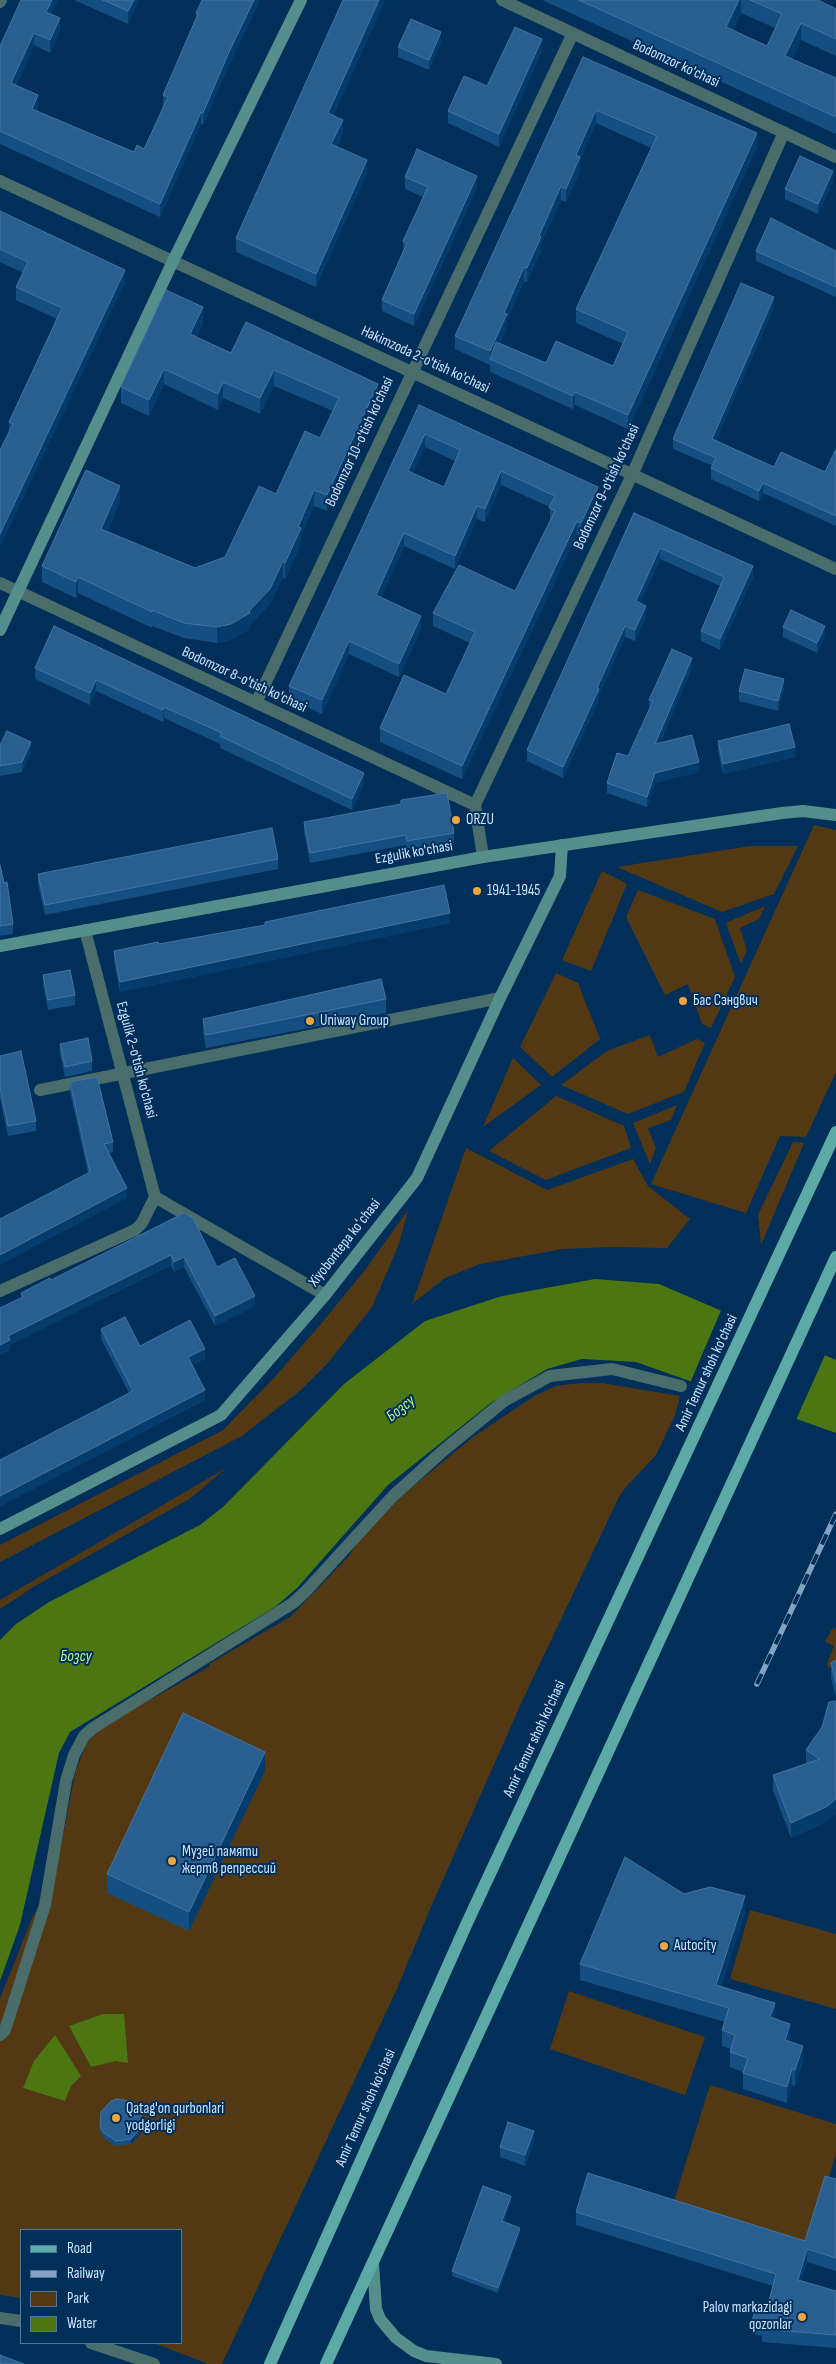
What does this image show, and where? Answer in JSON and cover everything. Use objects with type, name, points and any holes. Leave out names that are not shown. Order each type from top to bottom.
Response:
[{"type":"main road","name":"Amir Temur shoh ko'chasi","points":[[270,2364],[467,1923],[836,1132]]},
{"type":"main road","points":[[326,2364],[836,1257]]},
{"type":"street","points":[[0,630],[173,261],[301,0]]},
{"type":"street","name":"Bodomzor ko'chasi","points":[[502,0],[836,157]]},
{"type":"street","name":"Bodomzor 10-o'tish ko'chasi","points":[[256,703],[411,372],[573,34]]},
{"type":"street","name":"Bodomzor 9-o'tish ko'chasi","points":[[475,805],[632,474],[784,132]]},
{"type":"street","name":"Hakimzoda 2-o'tish ko'chasi","points":[[0,181],[836,570]]},
{"type":"street","name":"Bodomzor 8-o'tish ko'chasi","points":[[0,583],[475,805]]},
{"type":"street","points":[[475,805],[483,857]]},
{"type":"street","name":"Ezgulik ko'chasi","points":[[0,946],[483,857],[782,813],[803,811],[836,814]]},
{"type":"street","name":"Xiyobontepa koʻchasi","points":[[0,1529],[221,1415],[325,1295],[417,1178],[500,998],[560,876],[562,845]]},
{"type":"street","name":"Ezgulik 2-o'tish ko'chasi","points":[[85,930],[155,1197]]},
{"type":"street","points":[[40,1090],[500,998]]},
{"type":"street","points":[[0,1291],[135,1230],[142,1223],[155,1197],[325,1295]]},
{"type":"street","points":[[0,2035],[5,2030],[45,1905],[66,1781],[74,1755],[84,1736],[293,1603],[306,1592],[393,1496],[444,1450],[504,1401],[550,1376],[612,1369],[681,1386]]},
{"type":"street","points":[[373,2262],[376,2309],[380,2319],[396,2338],[414,2351],[426,2356],[477,2360],[496,2364]]},
{"type":"street","points":[[0,2318],[20,2321]]},
{"type":"street","points":[[95,2344],[154,2364]]},
{"type":"green space","points":[[814,825],[836,830],[836,1072],[806,1137],[780,1136],[746,1213],[651,1184]]},
{"type":"green space","points":[[750,846],[798,846],[774,894],[722,912],[617,867]]},
{"type":"green space","points":[[602,871],[627,884],[591,971],[562,960]]},
{"type":"green space","points":[[638,890],[715,919],[735,977],[711,1028],[702,1024],[688,984],[665,995],[626,917]]},
{"type":"green space","points":[[765,906],[759,919],[740,928],[747,950],[741,964],[726,923]]},
{"type":"green space","points":[[556,973],[578,983],[600,1039],[552,1077],[520,1047]]},
{"type":"green space","points":[[650,1035],[658,1057],[697,1039],[705,1043],[684,1092],[628,1114],[561,1085],[607,1051]]},
{"type":"green space","points":[[513,1058],[541,1085],[483,1127]]},
{"type":"green space","points":[[556,1096],[624,1126],[631,1148],[546,1180],[489,1151]]},
{"type":"green space","points":[[677,1105],[671,1120],[648,1128],[656,1148],[650,1164],[633,1123]]},
{"type":"green space","points":[[793,1142],[804,1143],[761,1245],[758,1215]]},
{"type":"green space","points":[[466,1148],[547,1190],[633,1159],[648,1186],[690,1219],[667,1248],[612,1247],[563,1249],[480,1264],[445,1278],[412,1304]]},
{"type":"green space","points":[[408,1210],[399,1244],[372,1307],[327,1364],[301,1390],[242,1436],[0,1562],[0,1545],[223,1430],[273,1379],[320,1325],[365,1270]]},
{"type":"green space","points":[[602,1383],[680,1396],[675,1415],[656,1455],[619,1497],[524,1697],[430,1909],[396,1991],[222,2364],[208,2364],[157,2344],[182,2344],[182,2229],[20,2229],[20,2298],[0,2295],[0,1998],[33,1916],[55,1878],[75,1773],[87,1742],[98,1730],[210,1666],[209,1664],[290,1617],[348,1557],[362,1536],[406,1492],[473,1437],[536,1395],[556,1386]]},
{"type":"green space","points":[[226,1468],[191,1498],[35,1586],[0,1609],[0,1600]]},
{"type":"green space","points":[[832,1629],[836,1629],[836,1666],[829,1668],[827,1664],[834,1646],[825,1642]]},
{"type":"green space","points":[[750,1910],[836,1934],[836,2009],[730,1979]]},
{"type":"green space","points":[[569,1991],[705,2037],[685,2095],[550,2049]]},
{"type":"green space","points":[[710,2085],[836,2124],[836,2154],[805,2254],[670,2213]]},
{"type":"water","name":"Бозсу","points":[[595,1279],[659,1284],[836,1360],[836,1433],[636,1362],[582,1359],[547,1369],[492,1402],[388,1485],[297,1588],[275,1607],[70,1732],[59,1753],[20,1925],[0,1981],[0,1640],[16,1624],[49,1602],[200,1525],[223,1507],[344,1384],[425,1321],[502,1296]]},
{"type":"water","points":[[103,2014],[124,2014],[128,2063],[116,2061],[91,2067],[69,2026]]},
{"type":"water","points":[[55,2035],[81,2076],[71,2086],[65,2101],[23,2088],[34,2061]]},
{"type":"pier","points":[[722,1308],[826,1353],[795,1422],[690,1383]]},
{"type":"building","points":[[21,0],[52,0],[46,12],[60,18],[50,40],[34,33],[11,83],[38,95],[32,109],[134,152],[137,145],[144,149],[168,97],[163,95],[198,14],[196,13],[202,0],[254,0],[160,204],[0,131],[0,46]]},
{"type":"building","points":[[103,0],[134,0],[128,11]]},
{"type":"building","points":[[343,0],[379,0],[328,113],[343,120],[331,144],[367,160],[316,274],[236,238]]},
{"type":"building","points":[[579,0],[739,0],[726,27],[767,46],[782,14],[750,0],[818,0],[836,9],[836,39],[801,23],[785,56],[836,78],[836,117]]},
{"type":"building","points":[[411,19],[441,32],[429,60],[398,47]]},
{"type":"building","points":[[515,27],[542,39],[499,134],[448,111],[464,76],[487,86]]},
{"type":"building","points":[[583,57],[757,133],[628,415],[575,392],[573,396],[490,359],[496,342],[546,363],[556,341],[613,366],[628,332],[576,309],[657,136],[596,110],[576,155],[580,157],[566,189],[561,186],[539,236],[541,237],[527,268],[524,267],[504,313],[507,314],[490,351],[455,336]]},
{"type":"building","points":[[417,149],[477,176],[414,314],[382,300],[407,243],[403,241],[428,187],[405,177]]},
{"type":"building","points":[[800,156],[833,171],[818,204],[785,189]]},
{"type":"building","points":[[0,211],[125,270],[0,534],[0,450],[13,424],[9,422],[62,308],[16,287],[28,262],[0,249]]},
{"type":"building","points":[[771,218],[836,251],[836,287],[756,251]]},
{"type":"building","points":[[741,283],[774,297],[712,439],[774,467],[781,452],[825,472],[836,449],[836,516],[763,483],[759,491],[711,468],[716,458],[673,439]]},
{"type":"building","points":[[166,290],[203,307],[190,334],[231,353],[246,322],[378,384],[327,495],[314,490],[298,527],[301,528],[285,563],[283,561],[270,589],[249,611],[250,613],[231,624],[217,627],[184,623],[152,610],[152,612],[78,577],[76,582],[42,566],[86,470],[120,486],[101,529],[195,568],[225,557],[259,486],[276,494],[305,431],[320,438],[339,398],[274,370],[260,398],[223,382],[218,394],[164,369],[149,400],[121,387]]},
{"type":"building","points":[[419,405],[598,487],[581,523],[577,521],[462,766],[380,728],[404,675],[446,694],[475,632],[433,613],[459,565],[515,591],[555,511],[549,508],[555,496],[501,471],[485,509],[477,506],[455,556],[404,533],[376,595],[421,616],[399,664],[349,641],[322,700],[289,686]],"holes":[[[425,434],[460,450],[444,487],[408,471]]]},
{"type":"building","points":[[634,513],[753,566],[720,639],[701,631],[724,577],[660,548],[636,601],[646,606],[635,630],[625,626],[597,688],[599,689],[563,767],[527,750]]},
{"type":"building","points":[[791,610],[825,626],[817,643],[783,627]]},
{"type":"building","points":[[54,626],[364,773],[352,799],[220,736],[222,733],[164,707],[163,710],[96,680],[90,693],[35,668]]},
{"type":"building","points":[[672,649],[692,658],[655,744],[692,735],[699,762],[655,773],[647,797],[607,783],[617,753],[628,756],[653,701],[649,700]]},
{"type":"building","points":[[745,669],[784,679],[778,701],[739,691]]},
{"type":"building","points":[[789,724],[795,747],[723,764],[718,741]]},
{"type":"building","points":[[7,731],[31,742],[22,762],[0,766],[0,745]]},
{"type":"building","points":[[447,793],[454,833],[407,841],[406,835],[310,853],[304,822],[401,804],[401,800]]},
{"type":"building","points":[[272,828],[278,859],[45,905],[38,874]]},
{"type":"building","points":[[0,865],[4,883],[7,882],[13,924],[0,926]]},
{"type":"building","points":[[444,885],[450,913],[120,982],[114,951],[265,925],[265,922]]},
{"type":"building","points":[[70,970],[75,995],[48,1000],[43,975]]},
{"type":"building","points":[[381,979],[386,999],[206,1035],[203,1019]]},
{"type":"building","points":[[88,1038],[92,1061],[65,1067],[60,1044]]},
{"type":"building","points":[[21,1051],[36,1121],[8,1126],[0,1088],[0,1056]]},
{"type":"building","points":[[97,1077],[113,1142],[104,1144],[127,1188],[0,1255],[0,1219],[90,1172],[70,1082]]},
{"type":"building","points":[[184,1213],[193,1218],[217,1267],[235,1258],[255,1296],[215,1316],[184,1257],[174,1262],[171,1255],[8,1336],[10,1340],[0,1345],[0,1308],[23,1297],[21,1293],[50,1278],[51,1280]]},
{"type":"building","points":[[125,1317],[140,1346],[190,1320],[205,1349],[188,1357],[205,1390],[0,1496],[0,1460],[133,1391],[101,1329]]},
{"type":"building","points":[[836,1660],[836,1683],[831,1663]]},
{"type":"building","points":[[836,1701],[836,1799],[826,1807],[791,1823],[773,1775],[820,1759],[806,1750],[822,1727],[829,1702]]},
{"type":"building","name":"Музей памяти жертв репрессий","points":[[183,1713],[265,1752],[189,1912],[107,1874]]},
{"type":"building","name":"Autocity","points":[[625,1857],[684,1894],[710,1887],[745,1896],[716,1985],[775,2003],[770,2017],[790,2024],[785,2040],[803,2046],[795,2070],[792,2069],[787,2087],[743,2073],[748,2058],[730,2052],[735,2035],[722,2030],[729,2008],[580,1964]]},
{"type":"building","points":[[117,2099],[130,2101],[140,2110],[142,2123],[140,2129],[131,2139],[116,2141],[104,2133],[100,2127],[101,2112],[111,2101]]},
{"type":"building","points":[[508,2122],[534,2131],[525,2155],[500,2147]]},
{"type":"building","points":[[588,2173],[805,2241],[825,2176],[836,2179],[836,2258],[807,2249],[798,2280],[836,2291],[836,2335],[762,2329],[763,2323],[752,2321],[757,2302],[768,2305],[776,2274],[576,2212]]},
{"type":"building","points":[[483,2186],[511,2196],[502,2221],[520,2228],[498,2288],[452,2271]]},
{"type":"building","points":[[0,2355],[24,2364],[0,2364]]},
{"type":"railway","points":[[757,1684],[836,1514]]},
{"type":"place","name":"ORZU","points":[[456,820]]},
{"type":"place","name":"1941-1945","points":[[477,891]]},
{"type":"place","name":"Бас Сэндвич","points":[[683,1001]]},
{"type":"place","name":"Uniway Group","points":[[310,1021]]},
{"type":"place","name":"Музей памяти жертв репрессий","points":[[172,1861]]},
{"type":"place","name":"Autocity","points":[[664,1946]]},
{"type":"place","name":"Qatag'on qurbonlari yodgorligi","points":[[116,2118]]},
{"type":"place","name":"Palov markazidagi qozonlar","points":[[802,2317]]}]
